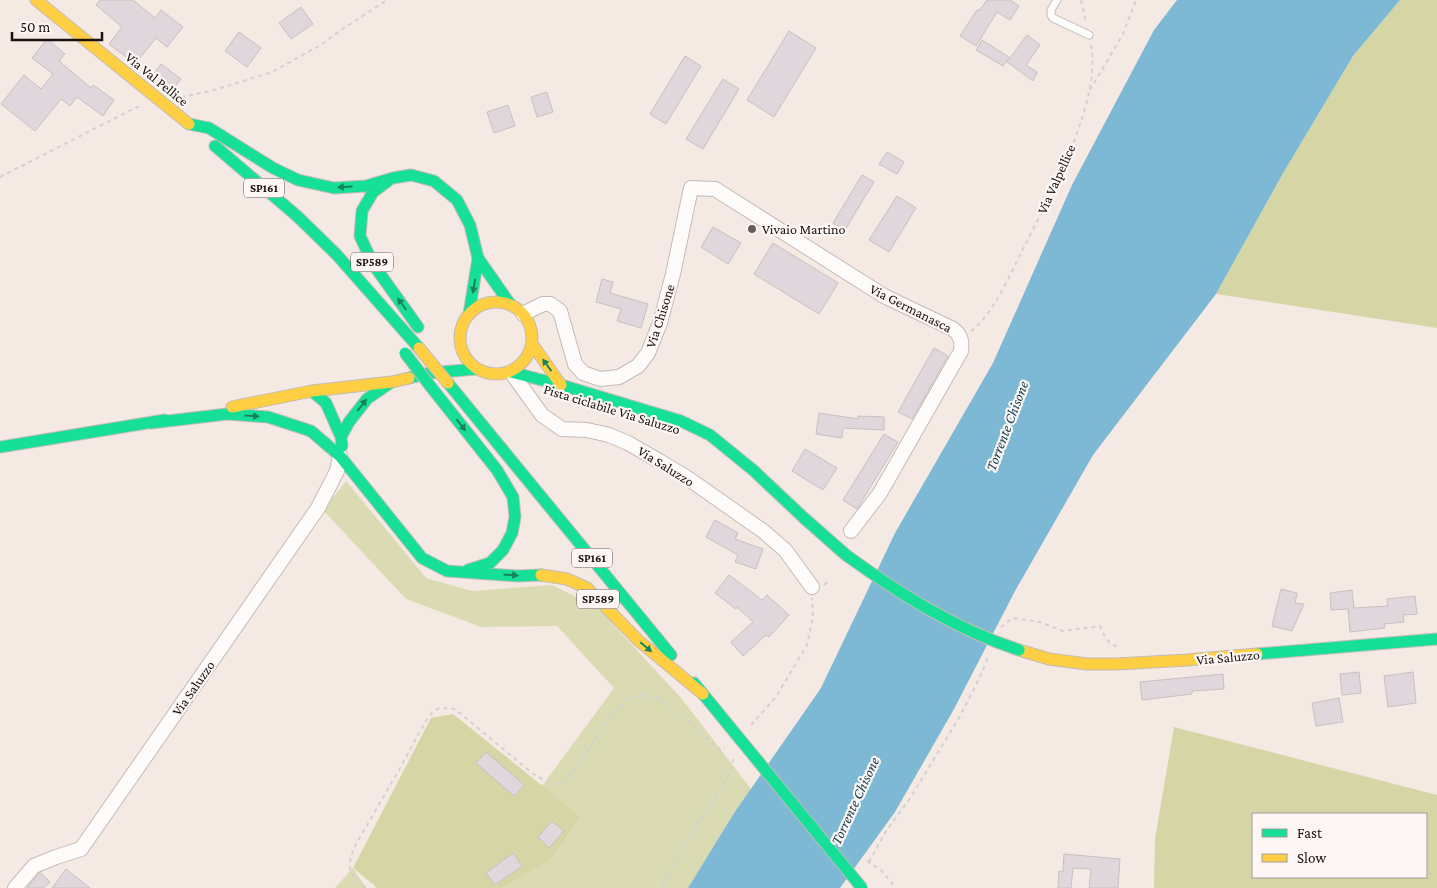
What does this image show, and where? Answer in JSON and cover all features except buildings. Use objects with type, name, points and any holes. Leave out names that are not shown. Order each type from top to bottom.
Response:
[{"type":"main road","name":"Via Val Pellice","points":[[36,0],[189,124]]},
{"type":"main road","points":[[189,124],[209,128],[273,168],[298,180],[334,188],[366,186],[411,175],[434,181],[458,200],[470,225],[478,258],[510,304]]},
{"type":"main road","name":"SP161","points":[[189,124],[252,177],[337,254],[425,343],[481,422],[862,888]]},
{"type":"main road","name":"SP589","points":[[393,178],[373,192],[362,210],[360,236],[373,264],[425,343]]},
{"type":"main road","name":"SP589","points":[[337,254],[357,290],[378,318]]},
{"type":"main road","points":[[470,314],[478,258]]},
{"type":"main road","points":[[476,368],[467,360],[461,349],[460,336],[463,324],[478,307],[488,303],[499,302],[510,304],[524,314],[530,323],[533,334],[528,356],[521,366],[510,372]]},
{"type":"main road","points":[[430,373],[460,336]]},
{"type":"main road","points":[[532,344],[562,385]]},
{"type":"main road","points":[[402,349],[497,470],[512,496],[514,517],[512,533],[503,550],[490,564],[462,572]]},
{"type":"main road","name":"SP589","points":[[0,447],[392,382],[430,373],[476,368],[486,374],[499,375],[510,372]]},
{"type":"main road","name":"Via Saluzzo","points":[[510,372],[562,385],[681,422],[710,435],[753,470],[846,555],[902,594],[982,636],[1049,659],[1087,664],[1117,664],[1437,639]]},
{"type":"main road","points":[[341,437],[367,399],[392,382]]},
{"type":"main road","points":[[311,395],[326,403],[341,437],[340,456]]},
{"type":"main road","name":"SP589","points":[[151,423],[227,414],[268,417],[311,431],[340,456],[422,558],[447,570],[517,576],[544,575],[567,579],[587,588],[639,641],[703,694]]},
{"type":"main road","points":[[307,417],[311,431]]},
{"type":"street","name":"Via Germanasca","points":[[691,188],[715,189],[884,296],[953,329],[961,337],[962,351],[880,493],[851,531]]},
{"type":"street","name":"Via Chisone","points":[[524,314],[542,304],[550,304],[560,311],[575,364],[583,373],[600,379],[619,377],[638,366],[648,353],[660,323],[673,274],[691,188]]},
{"type":"street","name":"Via Saluzzo","points":[[510,372],[542,415],[562,429],[587,430],[628,443],[689,479],[763,531],[785,550],[812,587]]},
{"type":"street","name":"Via Saluzzo","points":[[15,888],[34,866],[81,849],[318,508],[337,470],[340,456]]},
{"type":"lane","points":[[1057,0],[1051,10],[1053,18],[1089,35]]},
{"type":"path","points":[[0,177],[135,108],[159,100],[211,92],[272,72],[320,46],[387,0]]},
{"type":"path","name":"Via Valpellice","points":[[961,337],[973,330],[992,307],[1040,215],[1071,149],[1079,127],[1089,92],[1093,52],[1081,0]]},
{"type":"path","points":[[1089,92],[1123,34],[1136,0]]},
{"type":"path","points":[[1000,628],[1012,618],[1040,622],[1063,631],[1100,626],[1103,635],[1112,645],[1121,647]]},
{"type":"path","points":[[896,888],[881,870],[868,861],[886,831],[911,797],[960,716],[980,677],[990,652]]},
{"type":"path","points":[[366,888],[355,879],[351,872],[349,866],[350,858],[425,722],[433,711],[440,708],[455,709],[532,773],[556,784],[564,782],[573,771],[613,714],[628,699],[642,695],[662,699],[721,750],[729,747]]},
{"type":"green space","points":[[1400,0],[1437,0],[1437,328],[1216,294],[1282,175],[1353,56]]},
{"type":"green space","points":[[346,481],[426,578],[472,591],[552,585],[598,608],[682,699],[751,789],[688,888],[502,888],[550,860],[581,817],[542,786],[614,688],[557,626],[481,627],[406,599],[323,510]]},
{"type":"green space","points":[[453,714],[581,817],[550,860],[502,888],[376,888],[353,868],[431,718]]},
{"type":"green space","points":[[1174,727],[1437,795],[1437,888],[1154,888],[1155,839]]},
{"type":"green space","points":[[353,868],[366,888],[335,888]]},
{"type":"water","name":"Torrente Chisone","points":[[1177,0],[1400,0],[1353,56],[1282,175],[1216,294],[1093,455],[1015,591],[954,709],[895,812],[840,888],[688,888],[734,813],[821,688],[895,533],[993,363],[1072,185],[1154,30]]},
{"type":"traffic: fast","points":[[189,124],[209,128],[273,168],[298,180],[334,188],[366,186],[411,175],[434,181],[457,200],[470,225],[478,258],[469,314]]},
{"type":"traffic: fast","points":[[215,146],[297,216],[337,255],[419,348]]},
{"type":"traffic: fast","points":[[388,181],[373,192],[362,211],[360,236],[373,264],[418,327]]},
{"type":"traffic: fast","points":[[478,258],[510,304]]},
{"type":"traffic: fast","points":[[405,353],[431,387]]},
{"type":"traffic: fast","points":[[409,378],[430,373],[476,369]]},
{"type":"traffic: fast","points":[[511,372],[681,421],[710,435],[753,470],[846,555]]},
{"type":"traffic: fast","points":[[341,437],[349,422],[367,399],[390,383]]},
{"type":"traffic: fast","points":[[448,383],[671,655]]},
{"type":"traffic: fast","points":[[431,387],[497,470],[513,497],[515,517],[512,533],[503,550],[490,563],[468,570]]},
{"type":"traffic: fast","points":[[312,391],[326,403],[341,437],[342,446]]},
{"type":"traffic: fast","points":[[151,423],[227,414],[268,417],[311,431],[340,456],[422,558],[447,571],[517,576],[541,575]]},
{"type":"traffic: fast","points":[[0,447],[165,420]]},
{"type":"traffic: fast","points":[[846,555],[908,597],[950,621],[1019,650]]},
{"type":"traffic: fast","points":[[1257,654],[1437,639]]},
{"type":"traffic: fast","points":[[694,683],[730,727]]},
{"type":"traffic: fast","points":[[730,727],[862,888]]},
{"type":"traffic: slow","points":[[36,0],[189,124]]},
{"type":"traffic: slow","points":[[503,302],[522,312],[530,324],[532,338],[530,352],[522,364],[510,372],[489,374],[470,364],[462,352],[460,331],[470,312],[482,304],[503,302]]},
{"type":"traffic: slow","points":[[532,344],[561,385]]},
{"type":"traffic: slow","points":[[419,348],[448,383]]},
{"type":"traffic: slow","points":[[232,407],[312,391],[392,382],[409,378]]},
{"type":"traffic: slow","points":[[541,575],[567,579],[587,588],[639,641],[703,694]]},
{"type":"traffic: slow","points":[[1019,650],[1049,659],[1087,664],[1187,660],[1257,654]]},
{"type":"place","name":"Vivaio Martino","points":[[752,229]]}]
